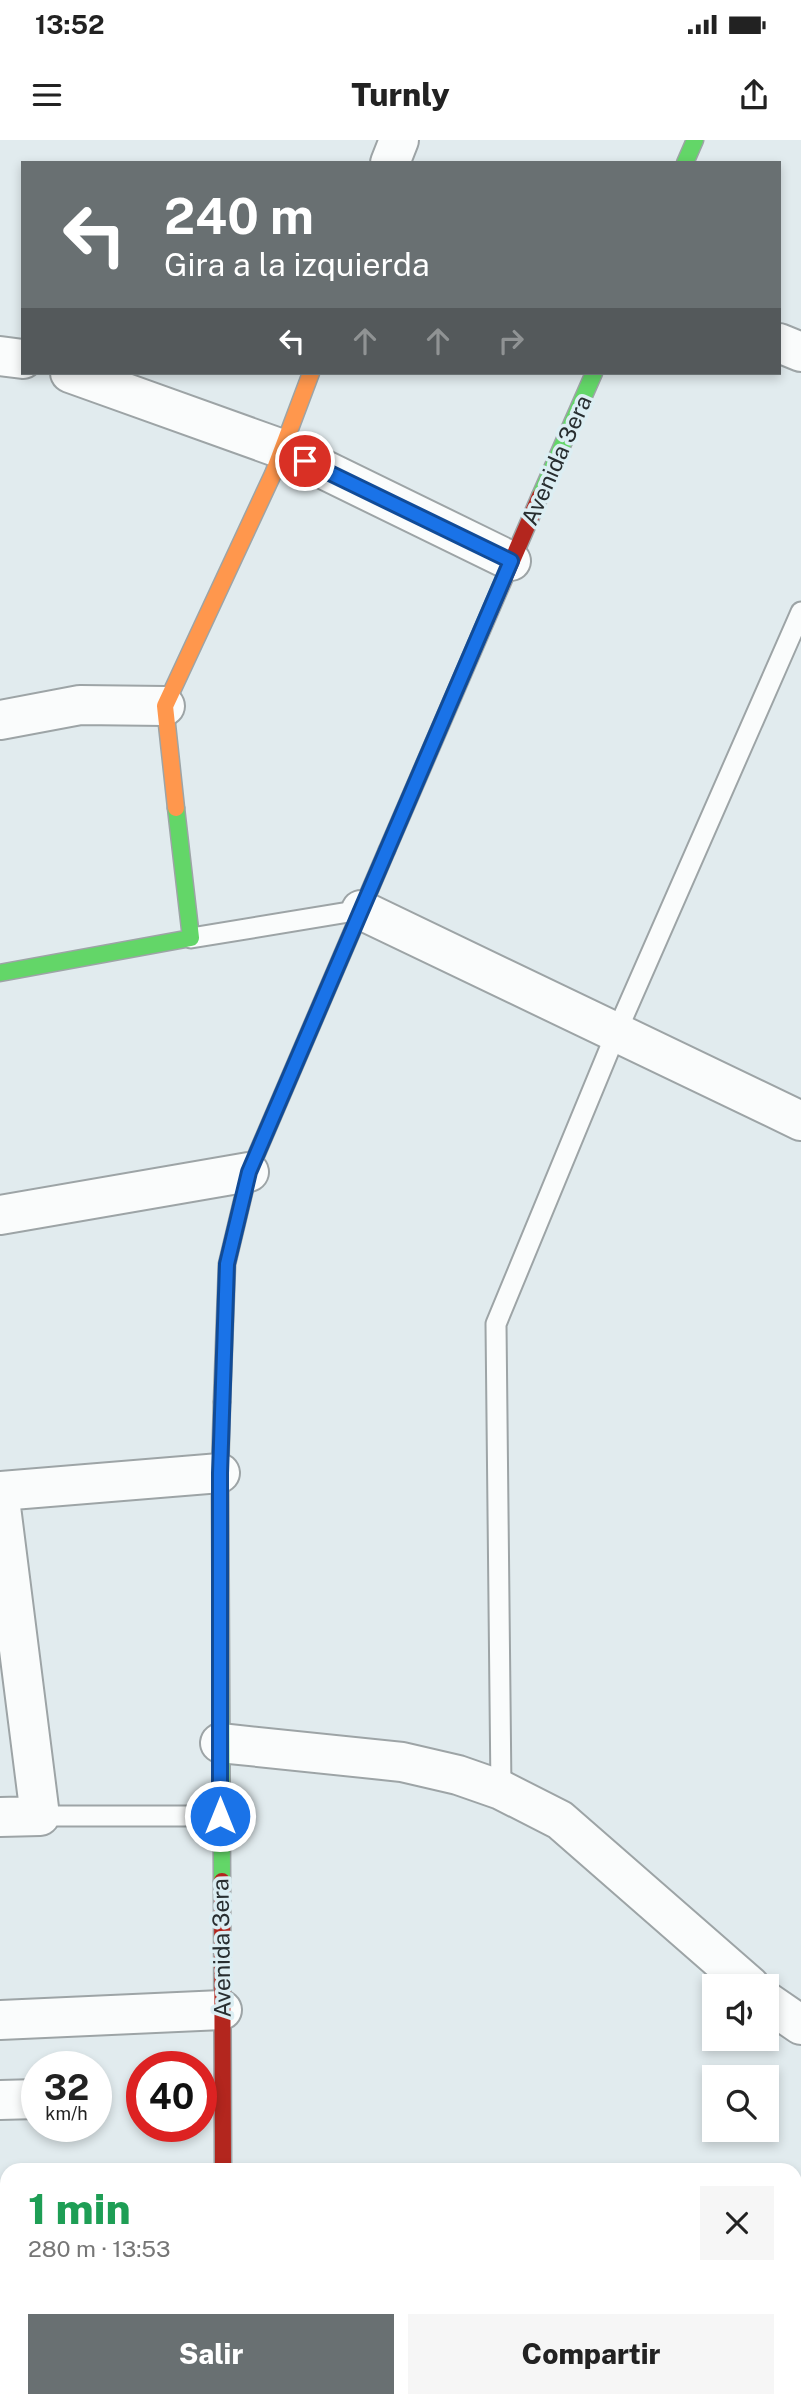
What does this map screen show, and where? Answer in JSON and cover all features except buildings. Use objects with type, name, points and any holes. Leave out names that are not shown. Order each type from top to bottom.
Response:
[{"type":"street","points":[[391,161],[399,140]]},
{"type":"street","points":[[686,161],[695,140]]},
{"type":"street","points":[[781,344],[801,352]]},
{"type":"street","points":[[0,356],[21,359]]},
{"type":"street","points":[[76,375],[282,449],[511,561]]},
{"type":"street","points":[[0,973],[191,938],[165,706],[273,474],[310,375]]},
{"type":"street","name":"Avenida 3era","points":[[223,2163],[220,1473],[227,1264],[249,1172],[593,375]]},
{"type":"street","points":[[0,720],[80,705],[165,706]]},
{"type":"street","points":[[362,910],[801,1121]]},
{"type":"street","points":[[0,1215],[249,1172]]},
{"type":"street","points":[[0,1491],[220,1473]]},
{"type":"street","points":[[0,1499],[40,1816],[0,1817]]},
{"type":"street","points":[[220,1743],[402,1762],[458,1775],[501,1790],[559,1820],[736,1974]]},
{"type":"street","points":[[0,2020],[222,2010]]},
{"type":"street","points":[[779,2010],[801,2025]]},
{"type":"street","points":[[0,2100],[21,2099]]},
{"type":"lane","points":[[501,1790],[496,1324],[617,1031],[801,611]]},
{"type":"lane","points":[[191,938],[362,910]]},
{"type":"lane","points":[[40,1816],[220,1816]]},
{"type":"traffic: fast","points":[[686,161],[695,140]]},
{"type":"traffic: fast","points":[[540,496],[593,375]]},
{"type":"traffic: fast","points":[[0,973],[191,938],[176,808]]},
{"type":"traffic: fast","points":[[222,1402],[222,1881]]},
{"type":"traffic: slow","points":[[176,808],[165,706],[273,474],[310,375]]},
{"type":"traffic: slow","points":[[222,1402],[227,1264],[249,1172],[387,850]]},
{"type":"traffic: jam","points":[[387,850],[540,496]]},
{"type":"traffic: jam","points":[[222,1881],[223,2163]]},
{"type":"route","points":[[220,1816],[220,1473],[227,1264],[249,1172],[511,561],[305,461]]}]
